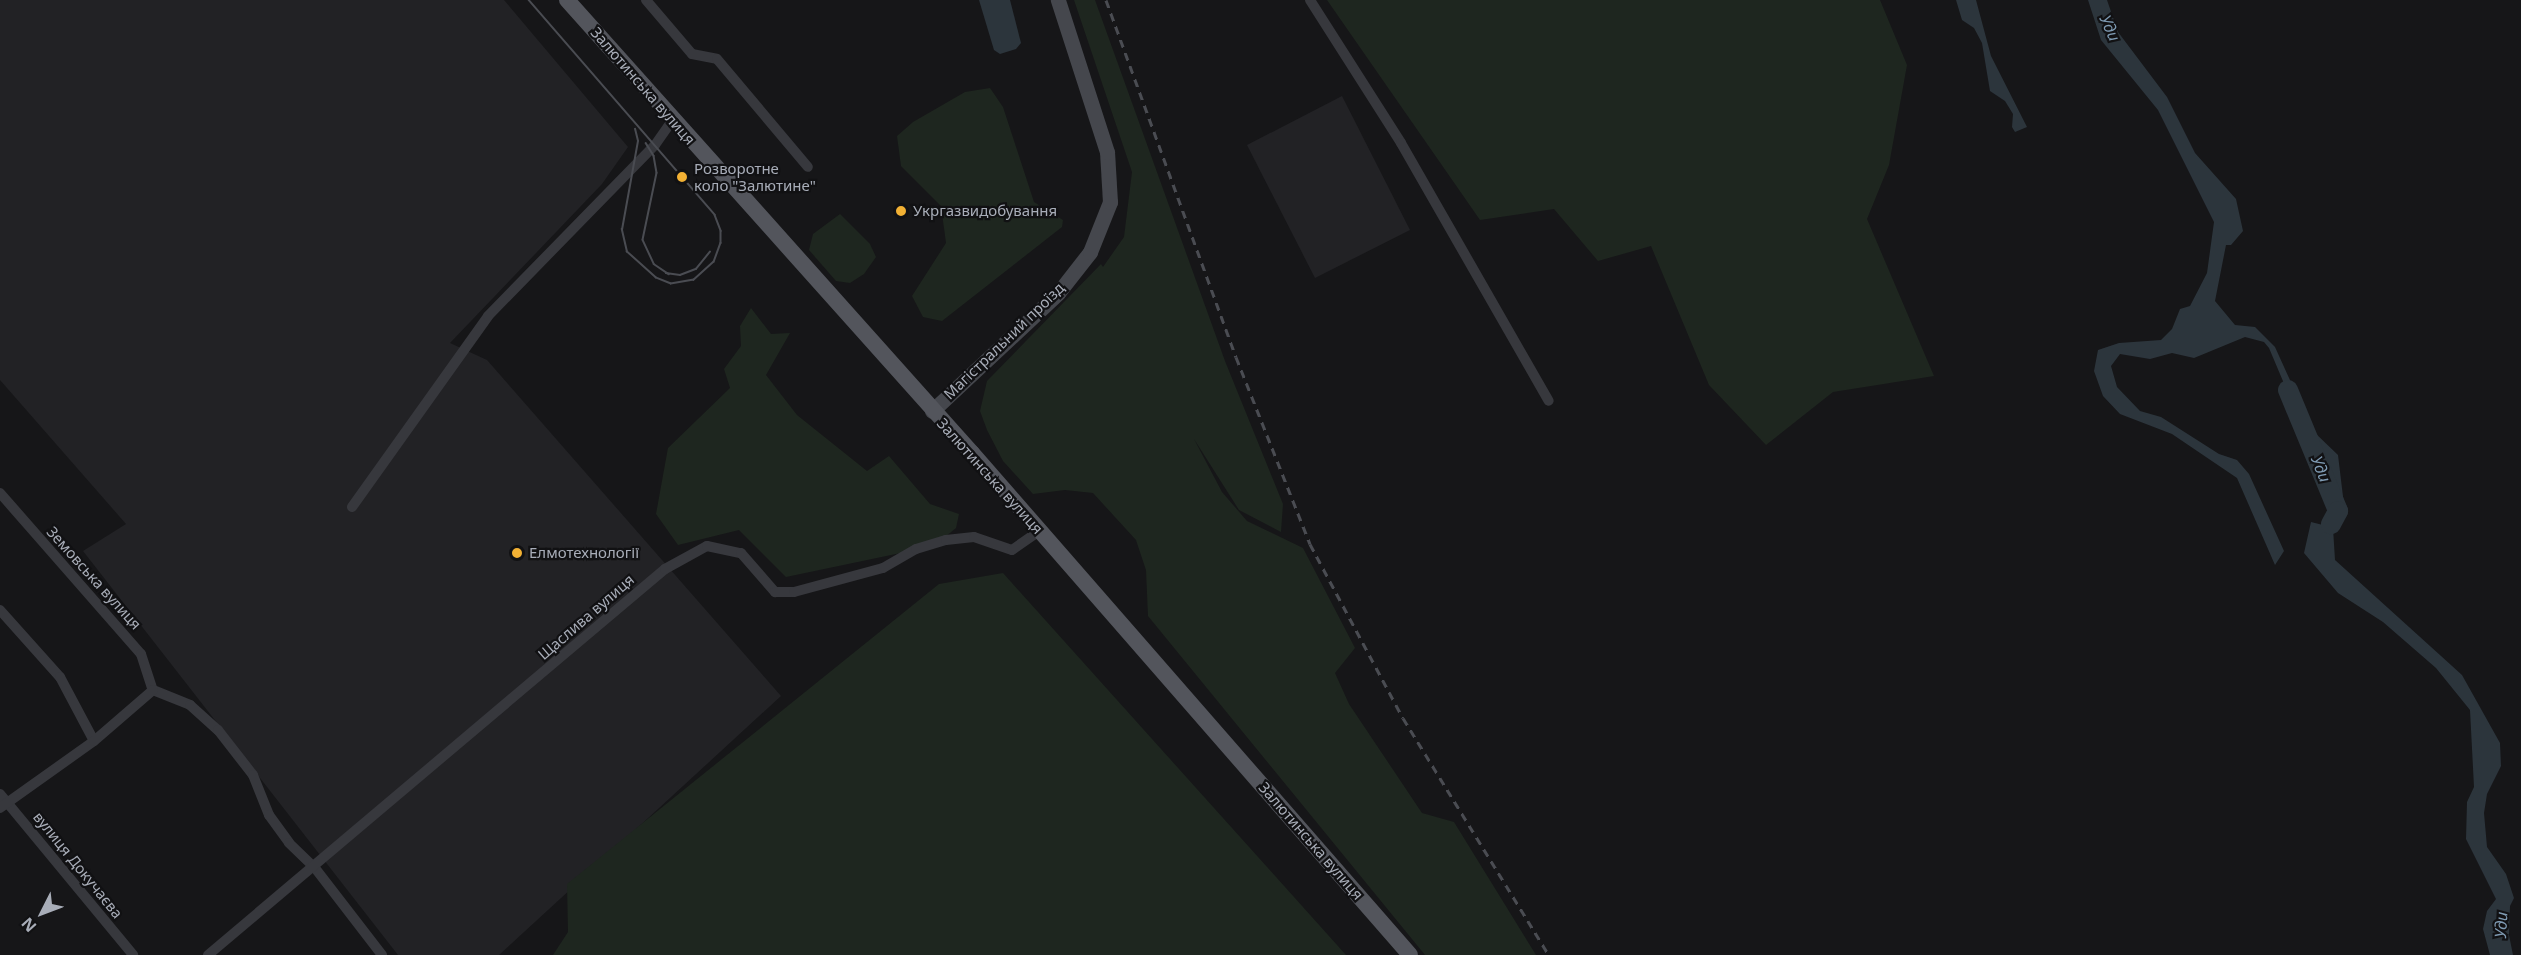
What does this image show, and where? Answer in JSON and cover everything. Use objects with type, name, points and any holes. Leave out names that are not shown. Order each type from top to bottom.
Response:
[{"type":"main road","name":"Залютинська вулиця","points":[[567,0],[672,121],[1039,531],[1410,955]]},
{"type":"main road","name":"Магістральний проїзд","points":[[932,411],[1058,293],[1090,252],[1110,202],[1107,152],[1058,0]]},
{"type":"street","points":[[646,0],[692,54],[717,59],[808,167]]},
{"type":"street","points":[[1310,0],[1401,143],[1549,401]]},
{"type":"street","points":[[352,507],[488,316],[655,145],[672,121]]},
{"type":"street","name":"Земовська вулиця","points":[[0,493],[141,654],[153,690]]},
{"type":"street","name":"Щаслива вулиця","points":[[208,955],[315,868],[664,569],[707,546],[741,554],[775,592],[794,592],[883,568],[916,549],[946,540],[974,537],[1012,550],[1039,531]]},
{"type":"street","points":[[0,610],[60,677],[94,741]]},
{"type":"street","points":[[2,801],[94,741],[153,690],[190,705],[218,730],[253,775],[269,814],[289,843],[315,868],[382,955]]},
{"type":"street","name":"вулиця Докучаєва","points":[[2,801],[133,955]]},
{"type":"shaded area","points":[[0,0],[504,0],[628,147],[602,184],[450,343],[487,360],[781,696],[499,955],[398,955],[83,551],[126,524],[0,380]]},
{"type":"shaded area","points":[[1074,0],[1095,0],[1225,361],[1283,504],[1281,532],[1239,510],[1194,439],[1222,492],[1247,521],[1303,548],[1355,648],[1335,673],[1349,704],[1422,813],[1454,822],[1536,955],[1425,955],[1148,616],[1146,570],[1136,540],[1093,493],[1065,490],[1033,494],[1003,461],[987,430],[980,411],[987,381],[1101,264],[1103,267],[1124,237],[1132,172]]},
{"type":"shaded area","points":[[1327,0],[1880,0],[1907,65],[1889,165],[1867,219],[1934,376],[1833,392],[1766,445],[1709,385],[1651,246],[1598,261],[1554,209],[1480,220]]},
{"type":"shaded area","points":[[990,88],[1003,107],[1034,202],[1063,220],[1062,227],[942,321],[923,317],[912,296],[946,243],[941,206],[901,166],[897,136],[913,122],[965,92]]},
{"type":"shaded area","points":[[1342,96],[1410,230],[1315,278],[1247,145]]},
{"type":"shaded area","points":[[840,214],[870,244],[876,257],[864,274],[850,283],[836,281],[809,250],[813,234]]},
{"type":"shaded area","points":[[751,308],[771,334],[790,333],[766,375],[797,415],[867,471],[889,456],[930,504],[959,514],[956,528],[934,546],[786,577],[739,530],[678,545],[656,514],[668,448],[730,388],[724,369],[741,346],[740,326]]},
{"type":"shaded area","points":[[1003,573],[1346,955],[553,955],[568,932],[567,884],[939,584]]},
{"type":"water","points":[[979,0],[1010,0],[1021,43],[1016,49],[1000,54],[994,50]]},
{"type":"water","points":[[1956,0],[1976,0],[1991,56],[2027,127],[2015,132],[2012,127],[2013,114],[2005,101],[1990,91],[1982,43],[1974,28],[1962,20]]},
{"type":"water","points":[[2088,0],[2107,0],[2118,32],[2167,97],[2195,153],[2236,199],[2243,231],[2231,245],[2226,245],[2215,301],[2235,325],[2255,327],[2275,347],[2313,431],[2338,455],[2345,513],[2333,528],[2335,560],[2462,675],[2500,743],[2501,766],[2487,794],[2484,813],[2487,847],[2506,874],[2514,898],[2510,906],[2509,935],[2513,955],[2490,955],[2483,929],[2487,911],[2496,899],[2466,839],[2467,802],[2474,787],[2470,710],[2436,668],[2383,622],[2338,593],[2304,553],[2311,522],[2323,525],[2332,513],[2332,492],[2321,451],[2316,449],[2302,426],[2269,348],[2264,342],[2245,337],[2194,358],[2172,353],[2150,359],[2120,354],[2111,366],[2117,387],[2140,411],[2161,417],[2219,454],[2237,460],[2249,474],[2284,551],[2275,565],[2237,478],[2172,434],[2120,414],[2103,396],[2094,371],[2098,350],[2119,343],[2161,340],[2172,329],[2180,309],[2190,306],[2207,273],[2214,222],[2158,110],[2101,40]]},
{"type":"waterway","name":"Уди","points":[[2288,390],[2338,511],[2331,524]]},
{"type":"tram line","points":[[529,0],[715,215],[721,231],[721,243],[714,262],[694,280],[671,284],[656,278],[627,252],[622,230],[638,141],[635,129]]},
{"type":"tram line","points":[[646,143],[654,156],[657,173],[643,240],[654,264],[669,274]]},
{"type":"tram line","points":[[666,273],[680,275],[696,269],[710,252]]},
{"type":"railway","points":[[1106,0],[1236,357],[1310,544],[1403,718],[1549,955]]},
{"type":"place","name":"Розворотне коло \"Залютине\"","points":[[682,177]]},
{"type":"place","name":"Укргазвидобування","points":[[901,211]]},
{"type":"place","name":"Елмотехнології","points":[[517,553]]}]
